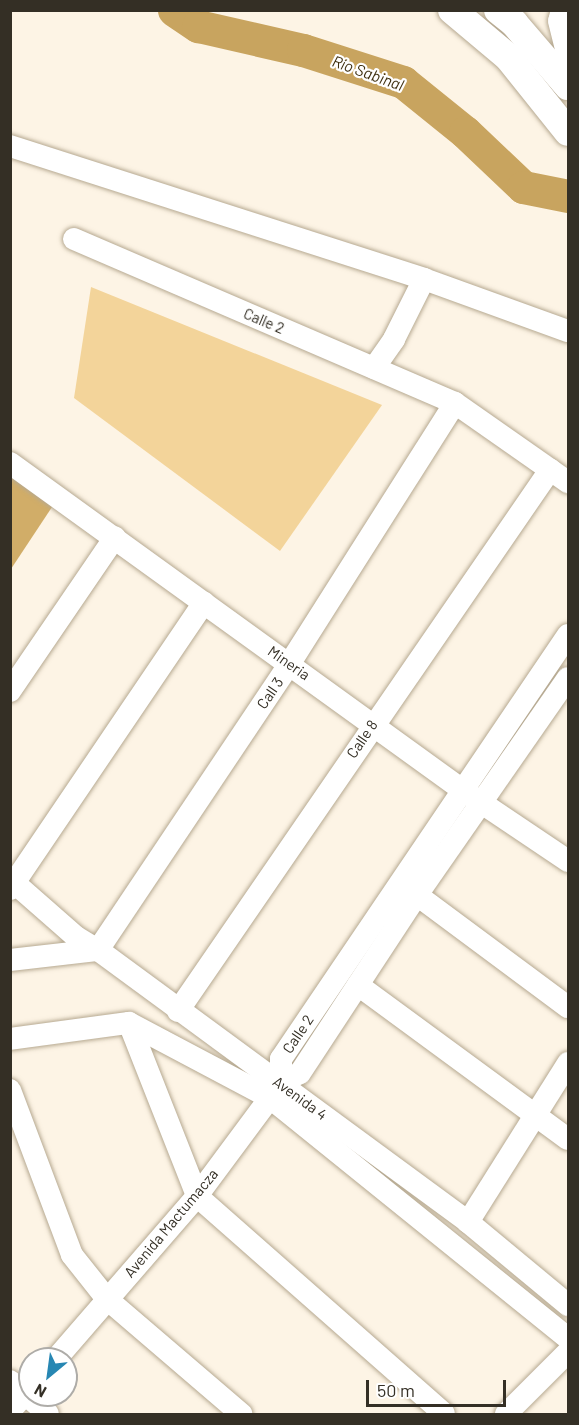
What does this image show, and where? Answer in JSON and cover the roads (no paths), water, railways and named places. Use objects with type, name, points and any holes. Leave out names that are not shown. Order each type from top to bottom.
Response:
[{"type":"main road","points":[[452,10],[508,57],[568,132]]},
{"type":"main road","points":[[498,10],[514,23],[568,86]]},
{"type":"street","points":[[562,10],[559,21],[568,56]]},
{"type":"street","points":[[10,146],[424,279],[568,331]]},
{"type":"street","name":"Calle 2","points":[[74,240],[455,403],[568,482]]},
{"type":"street","points":[[374,368],[394,339],[424,279]]},
{"type":"street","name":"Call 3","points":[[98,950],[290,663],[455,403]]},
{"type":"street","name":"Mineria","points":[[10,463],[290,663],[461,789],[568,861]]},
{"type":"street","name":"Calle 8","points":[[178,1011],[373,723],[550,470]]},
{"type":"street","points":[[10,691],[115,537]]},
{"type":"street","points":[[12,883],[204,603]]},
{"type":"street","name":"Calle 2","points":[[275,1090],[282,1059],[461,789],[568,635]]},
{"type":"street","name":"Calle 2","points":[[275,1090],[300,1073],[417,895],[568,678]]},
{"type":"street","name":"Avenida 4","points":[[12,883],[76,938],[98,950],[178,1011],[275,1090],[468,1222],[568,1305]]},
{"type":"street","points":[[417,895],[568,1007]]},
{"type":"street","points":[[10,960],[98,950]]},
{"type":"street","points":[[358,985],[568,1139]]},
{"type":"street","points":[[129,1023],[197,1196],[444,1414]]},
{"type":"street","points":[[10,1039],[129,1023],[275,1090],[568,1338]]},
{"type":"street","points":[[468,1222],[533,1114],[568,1063]]},
{"type":"street","points":[[10,1090],[72,1255],[107,1299],[241,1414]]},
{"type":"street","name":"Avenida Mactumacza","points":[[66,1347],[197,1196],[275,1090]]},
{"type":"street","points":[[506,1414],[568,1352]]},
{"type":"street","points":[[10,1412],[18,1396]]},
{"type":"waterway","name":"Río Sabinal","points":[[174,10],[198,26],[303,50],[403,82],[465,132],[523,187],[568,196]]}]
